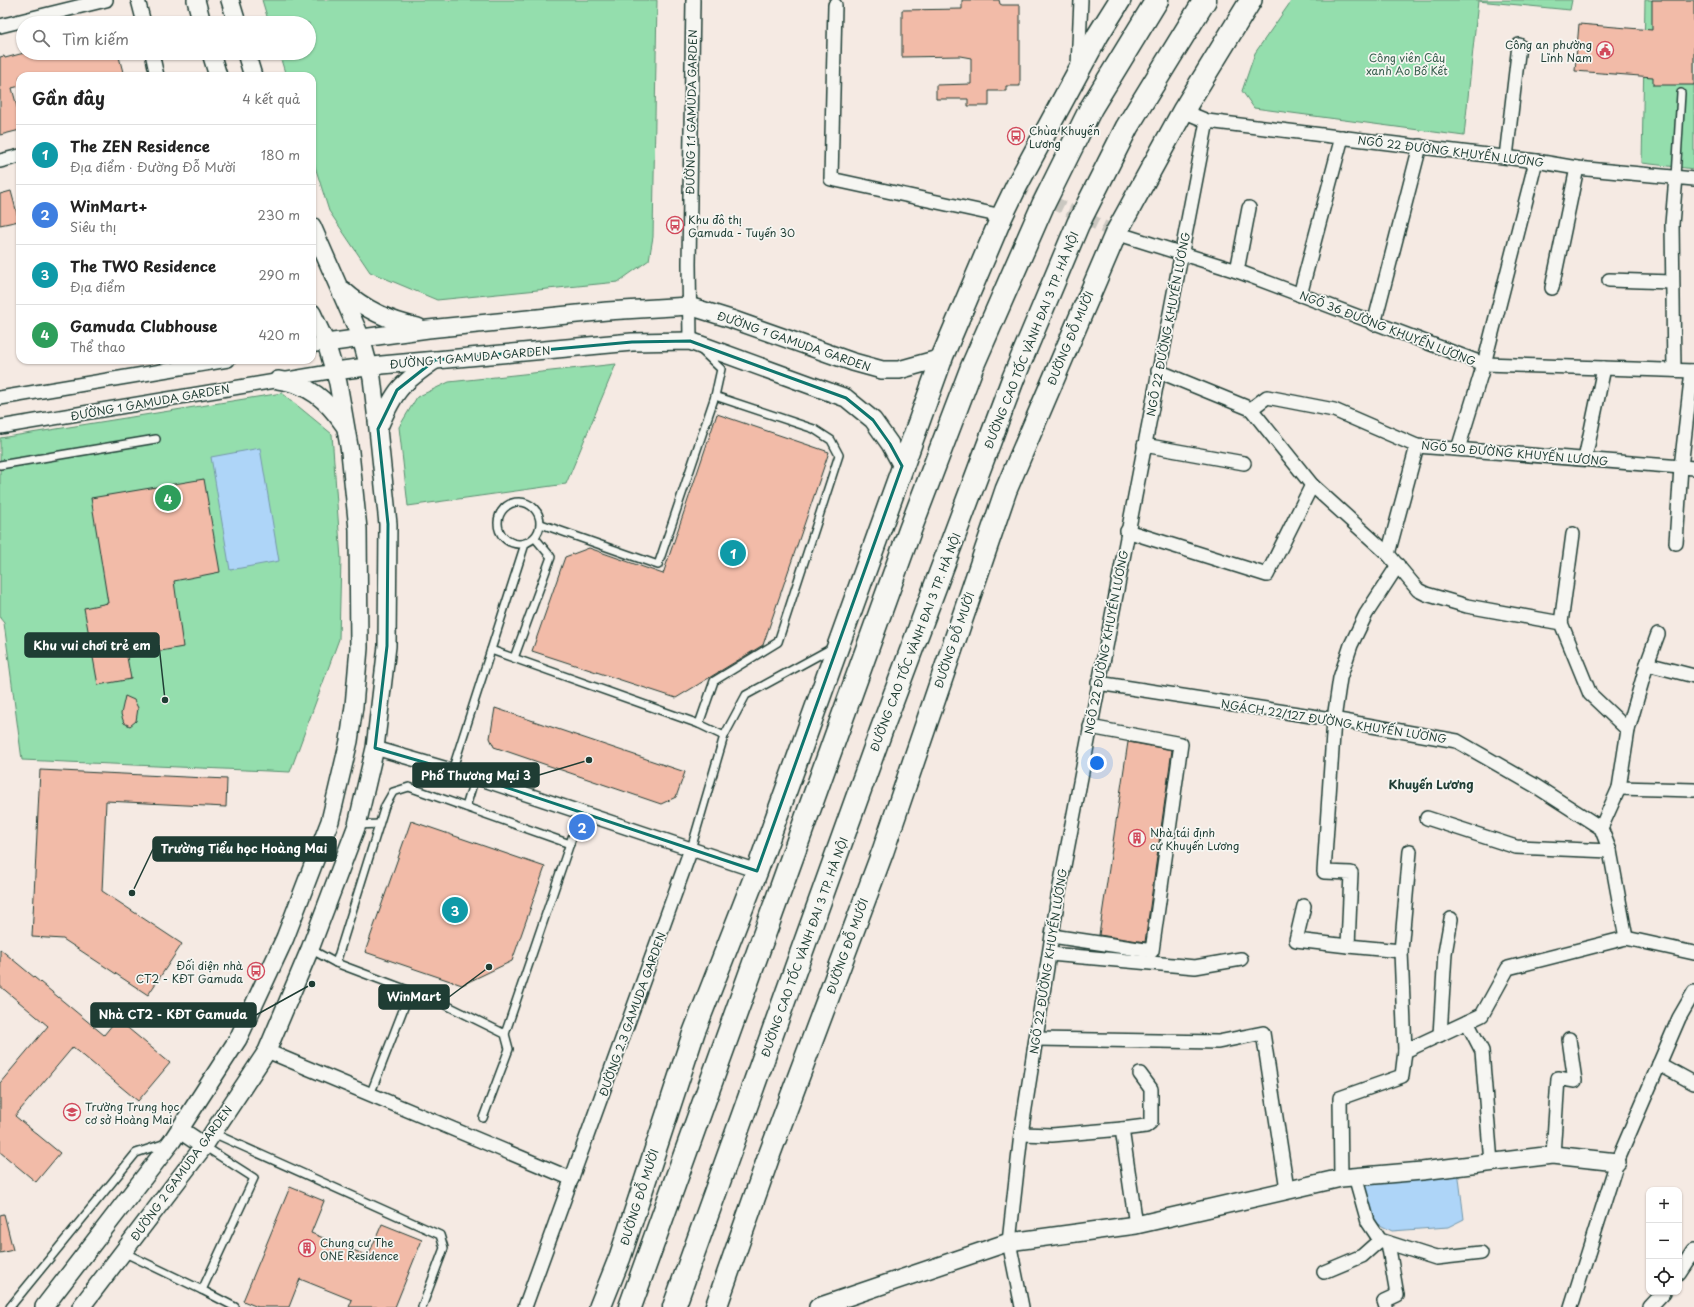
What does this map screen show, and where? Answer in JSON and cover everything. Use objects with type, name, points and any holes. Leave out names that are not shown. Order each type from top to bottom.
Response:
[{"type":"highway","points":[[630,1307],[907,537],[972,367],[1043,205],[1088,115],[1157,0]]},
{"type":"highway","name":"ĐƯỜNG CAO TỐC VÀNH ĐAI 3 TP. HÀ NỘI","points":[[674,1307],[881,731],[1013,379],[1078,224],[1127,127],[1205,0]]},
{"type":"main road","name":"ĐƯỜNG ĐỖ MƯỜI","points":[[600,1307],[620,1257],[694,1032],[757,871],[942,358],[1002,216],[1078,72],[1120,0]]},
{"type":"main road","name":"ĐƯỜNG ĐỖ MƯỜI","points":[[716,1307],[770,1154],[883,851],[1006,490],[1116,233],[1183,111],[1251,0]]},
{"type":"street","points":[[41,16],[106,0]]},
{"type":"street","points":[[138,0],[142,16]]},
{"type":"street","points":[[196,0],[200,16]]},
{"type":"street","points":[[230,0],[235,16]]},
{"type":"street","name":"ĐƯỜNG 1.1 GAMUDA GARDEN","points":[[690,341],[689,306],[693,0]]},
{"type":"street","points":[[1078,72],[1081,0]]},
{"type":"street","points":[[835,5],[831,179],[1002,216]]},
{"type":"street","points":[[0,26],[16,22]]},
{"type":"street","points":[[1506,157],[1519,45]]},
{"type":"street","points":[[154,60],[156,72]]},
{"type":"street","points":[[213,60],[217,72]]},
{"type":"street","points":[[248,60],[252,72]]},
{"type":"street","name":"NGÕ 22 ĐƯỜNG KHUYẾN LƯƠNG","points":[[1183,111],[1207,121],[1536,160],[1577,168],[1694,179]]},
{"type":"street","name":"NGÕ 22 ĐƯỜNG KHUYẾN LƯƠNG","points":[[1022,1307],[1009,1242],[1021,1134],[1058,897],[1127,531],[1207,121]]},
{"type":"street","points":[[1300,295],[1342,137]]},
{"type":"street","points":[[1374,324],[1420,146]]},
{"type":"street","points":[[0,162],[16,157]]},
{"type":"street","points":[[1458,449],[1484,364],[1536,160]]},
{"type":"street","points":[[1552,288],[1577,168]]},
{"type":"street","points":[[1674,370],[1672,224],[1676,177]]},
{"type":"street","points":[[1237,271],[1249,208]]},
{"type":"street","name":"NGÕ 36 ĐƯỜNG KHUYẾN LƯƠNG","points":[[1116,233],[1181,252],[1237,271],[1374,324],[1484,364],[1693,371]]},
{"type":"street","name":"ĐƯỜNG 2 GAMUDA GARDEN","points":[[80,1307],[209,1140],[266,1051],[310,949],[358,825],[376,748],[387,646],[388,524],[378,429],[372,378],[361,338],[340,286],[316,235]]},
{"type":"street","points":[[1609,280],[1672,282]]},
{"type":"street","points":[[340,286],[364,308],[391,320],[428,329]]},
{"type":"street","name":"ĐƯỜNG 1 GAMUDA GARDEN","points":[[319,345],[428,329],[607,311],[689,306],[731,319],[853,362],[882,370],[899,370],[942,358]]},
{"type":"street","points":[[44,1307],[176,1136],[238,1039],[286,938],[330,821],[349,741],[359,648],[358,529],[347,429],[334,371],[319,345],[316,331]]},
{"type":"street","name":"ĐƯỜNG 1 GAMUDA GARDEN","points":[[0,427],[369,366],[632,342],[690,341],[846,398],[873,420],[890,444],[902,466]]},
{"type":"street","points":[[378,429],[389,403],[397,390],[435,360]]},
{"type":"street","points":[[0,398],[204,364]]},
{"type":"street","points":[[1585,459],[1604,368]]},
{"type":"street","points":[[1158,371],[1251,409],[1312,485],[1388,554],[1418,590],[1426,594],[1467,606],[1561,623]]},
{"type":"street","points":[[1676,543],[1688,467],[1693,371]]},
{"type":"street","points":[[278,380],[293,382],[316,394],[336,413],[347,429]]},
{"type":"street","name":"NGÕ 50 ĐƯỜNG KHUYẾN LƯƠNG","points":[[1251,409],[1267,396],[1334,410],[1417,446],[1688,467]]},
{"type":"street","points":[[1144,445],[1244,463]]},
{"type":"street","points":[[1388,554],[1417,446]]},
{"type":"street","points":[[1127,531],[1267,575],[1312,485]]},
{"type":"street","points":[[1573,534],[1561,623],[1590,694],[1628,730]]},
{"type":"street","points":[[1348,946],[1351,873],[1324,872],[1334,720],[1340,678],[1351,645],[1366,614],[1398,565]]},
{"type":"street","points":[[1626,938],[1610,851],[1601,828],[1619,788],[1628,730],[1647,664],[1658,634]]},
{"type":"street","points":[[1647,664],[1694,676]]},
{"type":"street","name":"NGÁCH 22/127 ĐƯỜNG KHUYẾN LƯƠNG","points":[[1098,683],[1457,741],[1534,785],[1601,828]]},
{"type":"street","points":[[1052,936],[1152,951],[1181,744],[1090,727]]},
{"type":"street","points":[[349,741],[475,777],[581,811],[757,871]]},
{"type":"street","points":[[1619,788],[1694,790]]},
{"type":"street","points":[[1427,818],[1516,847],[1610,851]]},
{"type":"street","name":"ĐƯỜNG 2.3 GAMUDA GARDEN","points":[[525,1307],[691,849]]},
{"type":"street","points":[[1386,1307],[1384,1301],[1397,1295],[1384,1242],[1368,1222],[1348,1177],[1340,1098],[1402,1076],[1405,1051],[1401,951],[1410,851]]},
{"type":"street","points":[[1304,906],[1296,940],[1401,951]]},
{"type":"street","points":[[1440,1035],[1445,954],[1451,919]]},
{"type":"street","points":[[1405,1051],[1482,1015],[1508,968],[1626,938],[1694,953]]},
{"type":"street","points":[[1050,954],[1195,966],[1240,960]]},
{"type":"street","points":[[1571,1307],[1617,1162],[1679,1018],[1694,992]]},
{"type":"street","points":[[1467,1022],[1482,1051],[1491,1163]]},
{"type":"street","points":[[1036,1039],[1218,1042],[1263,1033],[1287,1189]]},
{"type":"street","points":[[1553,1155],[1558,1078],[1575,1081],[1569,1039]]},
{"type":"street","points":[[266,1051],[572,1179]]},
{"type":"street","points":[[1659,1064],[1694,1083]]},
{"type":"street","points":[[1021,1134],[1052,1135],[1146,1126],[1151,1122],[1151,1089],[1140,1074]]},
{"type":"street","points":[[1122,1129],[1136,1224]]},
{"type":"street","points":[[176,1136],[209,1140]]},
{"type":"street","points":[[818,1307],[1009,1242],[1136,1224],[1287,1189],[1348,1177],[1422,1171],[1553,1155],[1617,1162]]},
{"type":"street","points":[[1324,1272],[1362,1256],[1384,1242],[1436,1258],[1481,1253]]},
{"type":"street","points":[[1682,1268],[1694,1250]]},
{"type":"street","points":[[1650,1307],[1661,1295]]},
{"type":"lane","points":[[1676,177],[1682,93]]},
{"type":"lane","points":[[541,524],[658,565],[715,396],[721,369],[690,341]]},
{"type":"lane","points":[[699,724],[714,681],[778,642],[839,455],[832,440],[814,429],[715,396]]},
{"type":"lane","points":[[0,465],[156,439]]},
{"type":"lane","points":[[512,502],[520,502],[529,504],[535,508],[540,516],[541,524],[535,538],[525,544],[517,545],[502,537],[498,529],[498,521],[505,507],[512,502]]},
{"type":"lane","points":[[514,658],[551,557],[535,538]]},
{"type":"lane","points":[[452,771],[525,544]]},
{"type":"lane","points":[[691,849],[724,736],[746,695],[838,645]]},
{"type":"lane","points":[[491,650],[699,724],[724,736]]},
{"type":"lane","points":[[466,807],[475,777]]},
{"type":"lane","points":[[336,963],[385,806],[393,792],[409,787],[570,844]]},
{"type":"lane","points":[[483,1118],[509,1048],[505,1034],[581,811]]},
{"type":"lane","points":[[358,825],[379,824]]},
{"type":"lane","points":[[310,949],[336,963],[442,1004],[505,1034]]},
{"type":"lane","points":[[370,1095],[410,992]]},
{"type":"lane","points":[[10,1307],[136,1153],[176,1136]]},
{"type":"lane","points":[[202,1290],[254,1178],[209,1140]]},
{"type":"lane","points":[[209,1140],[440,1235],[444,1248],[422,1307]]},
{"type":"lane","points":[[123,1252],[235,1307]]},
{"type":"highlighted area","points":[[690,341],[846,398],[873,420],[890,444],[902,466],[757,871],[475,777],[375,748],[387,646],[388,524],[378,429],[397,390],[435,360],[632,342]]},
{"type":"green space","points":[[262,0],[657,0],[653,237],[649,260],[618,282],[437,300],[370,272],[329,211],[316,170],[316,72],[285,72],[281,60],[316,60],[316,16],[267,16]]},
{"type":"green space","name":"Công viên Cây xanh Ao Bồ Kết","points":[[1292,0],[1572,0],[1570,10],[1478,1],[1464,136],[1254,108],[1242,91],[1255,53]]},
{"type":"green space","points":[[1645,0],[1694,0],[1694,169],[1642,163]]},
{"type":"green space","points":[[616,364],[566,484],[408,506],[399,427],[417,397],[449,382]]},
{"type":"green space","points":[[282,393],[332,434],[341,559],[339,639],[290,772],[22,760],[4,623],[0,618],[0,438]]},
{"type":"water","points":[[260,448],[279,561],[230,570],[211,457]]},
{"type":"water","points":[[1458,1170],[1464,1219],[1448,1227],[1392,1231],[1376,1223],[1367,1210],[1363,1184]]},
{"type":"building","points":[[962,0],[999,0],[1000,4],[1002,5],[1020,5],[1020,86],[1006,86],[1006,91],[989,91],[989,106],[968,106],[968,99],[936,99],[936,85],[971,84],[971,58],[960,56],[902,57],[902,10],[962,9]]},
{"type":"building","points":[[1652,0],[1694,0],[1694,85],[1653,85],[1653,77],[1575,71],[1579,24],[1652,30]]},
{"type":"building","points":[[16,55],[16,60],[120,60],[123,72],[16,72],[16,87],[12,88],[16,103],[16,131],[0,135],[0,57],[4,56],[5,58]]},
{"type":"building","points":[[11,191],[16,210],[16,222],[0,225],[0,194]]},
{"type":"building","points":[[717,414],[829,452],[763,645],[676,698],[532,651],[565,557],[589,548],[663,574]]},
{"type":"building","points":[[204,479],[220,572],[174,581],[183,647],[127,657],[131,679],[98,685],[84,608],[108,603],[91,498]]},
{"type":"building","points":[[125,696],[134,700],[138,708],[136,721],[130,726],[124,723],[121,714]]},
{"type":"building","points":[[495,708],[685,772],[676,797],[661,804],[494,747],[490,738]]},
{"type":"building","name":"Nhà tái định cư Khuyến Lương","points":[[1128,742],[1172,750],[1145,942],[1099,935]]},
{"type":"building","points":[[40,770],[227,779],[226,807],[106,801],[102,891],[182,944],[148,995],[63,939],[32,937]]},
{"type":"building","points":[[411,821],[545,867],[512,961],[462,985],[365,952]]},
{"type":"building","points":[[0,949],[104,1035],[117,1019],[170,1063],[138,1101],[73,1047],[15,1116],[60,1153],[36,1182],[0,1152],[0,1083],[48,1026],[0,986]]},
{"type":"building","name":"Chung cư The ONE Residence","points":[[290,1187],[324,1201],[311,1233],[368,1256],[382,1224],[422,1240],[395,1307],[349,1307],[352,1300],[300,1279],[289,1307],[258,1307],[243,1301]]},
{"type":"building","points":[[4,1214],[13,1250],[0,1253],[0,1215]]},
{"type":"tunnel","points":[[1017,185],[1116,233]]},
{"type":"place","name":"Công an phường Lĩnh Nam","points":[[1605,50]]},
{"type":"place","name":"Chùa Khuyến Lương","points":[[1016,136]]},
{"type":"place","name":"Khu đô thị Gamuda - Tuyến 30","points":[[675,225]]},
{"type":"place","name":"Gamuda Clubhouse","points":[[168,498]]},
{"type":"place","name":"The ZEN Residence","points":[[733,553]]},
{"type":"place","name":"Khu vui chơi trẻ em","points":[[165,700]]},
{"type":"place","name":"Phố Thương Mại 3","points":[[589,760]]},
{"type":"place","name":"WinMart+","points":[[582,827]]},
{"type":"place","name":"Nhà tái định cư Khuyến Lương","points":[[1137,838]]},
{"type":"place","name":"Trường Tiểu học Hoàng Mai","points":[[132,893]]},
{"type":"place","name":"The TWO Residence","points":[[455,910]]},
{"type":"place","name":"WinMart","points":[[489,967]]},
{"type":"place","name":"Đối diện nhà CT2 - KĐT Gamuda","points":[[256,971]]},
{"type":"place","name":"Nhà CT2 - KĐT Gamuda","points":[[312,984]]},
{"type":"place","name":"Trường Trung học cơ sở Hoàng Mai","points":[[72,1112]]},
{"type":"place","name":"Chung cư The ONE Residence","points":[[307,1248]]},
{"type":"district","name":"Khuyến Lương","points":[[1431,784]]}]
